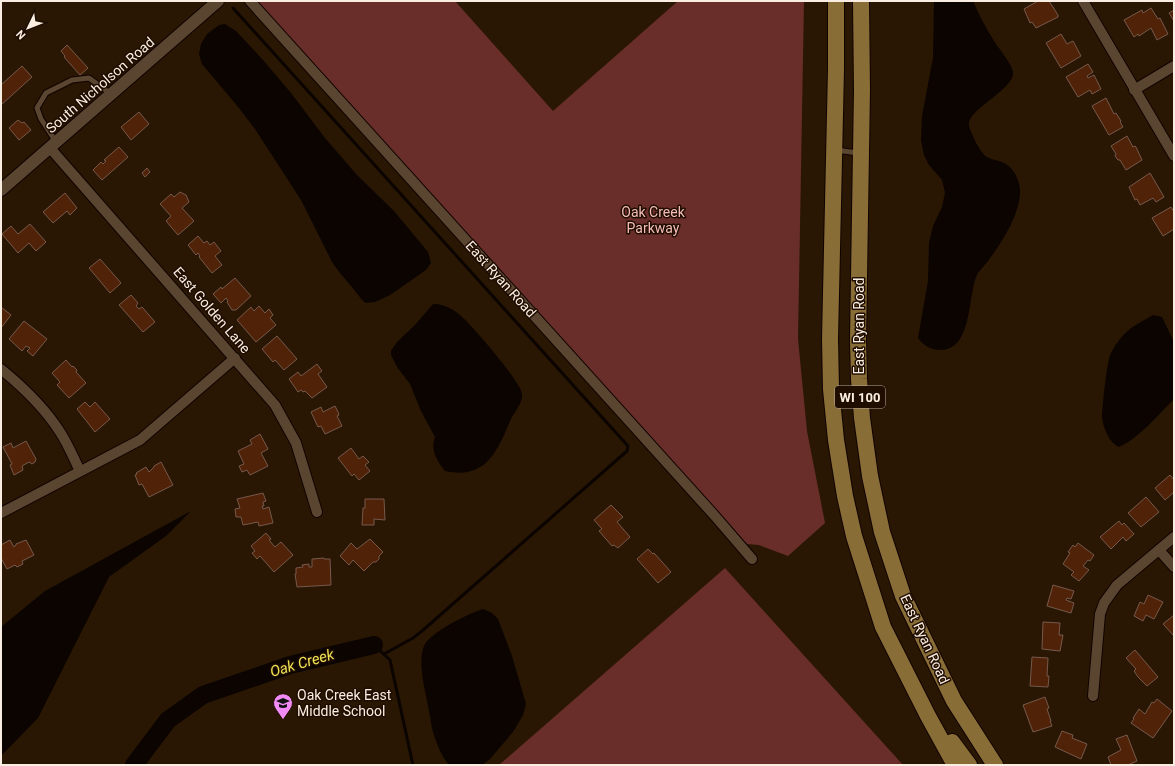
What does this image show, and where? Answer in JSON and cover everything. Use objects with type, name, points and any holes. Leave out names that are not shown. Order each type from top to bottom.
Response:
[{"type":"main road","name":"East Ryan Road","points":[[836,1],[830,339],[831,389],[836,440],[845,496],[854,536],[883,627],[955,765]]},
{"type":"main road","name":"East Ryan Road","points":[[862,1],[858,340],[862,418],[870,476],[882,532],[903,596],[954,701],[995,765]]},
{"type":"main road","points":[[917,694],[969,765]]},
{"type":"street","name":"South Nicholson Road","points":[[1,190],[218,1]]},
{"type":"street","name":"East Ryan Road","points":[[250,1],[709,509],[752,559]]},
{"type":"street","points":[[1083,1],[1174,156]]},
{"type":"street","points":[[1134,90],[1174,66]]},
{"type":"street","name":"East Golden Lane","points":[[54,145],[275,405],[296,443],[317,512]]},
{"type":"street","points":[[1,513],[140,440],[235,358]]},
{"type":"street","points":[[1,369],[14,379],[46,412],[61,433],[80,471]]},
{"type":"street","points":[[1093,696],[1100,614],[1104,603],[1117,586],[1174,537]]},
{"type":"street","points":[[1159,550],[1174,567]]},
{"type":"lane","points":[[54,145],[36,108],[46,93],[72,80],[89,78],[112,94]]},
{"type":"lane","points":[[834,150],[861,153]]},
{"type":"green space","name":"Oak Creek Parkway","points":[[257,1],[455,1],[553,111],[678,1],[804,1],[798,339],[807,431],[825,523],[788,556],[759,545],[747,544]]},
{"type":"green space","points":[[725,568],[903,765],[499,765]]},
{"type":"shaded area","points":[[934,1],[973,1],[988,31],[1012,69],[1012,79],[999,93],[974,113],[970,120],[969,126],[984,155],[1008,165],[1018,180],[1020,189],[1019,203],[1013,221],[1004,238],[978,273],[964,330],[959,340],[952,347],[941,350],[928,347],[918,338],[928,281],[929,243],[933,226],[942,207],[945,193],[942,180],[929,165],[924,155],[921,140],[922,116],[933,58]]},
{"type":"shaded area","points":[[225,24],[236,31],[263,60],[291,93],[325,138],[357,175],[394,211],[428,252],[431,263],[426,270],[390,295],[375,302],[366,303],[340,273],[332,262],[301,200],[255,129],[202,64],[199,54],[201,44],[207,34],[219,25]]},
{"type":"shaded area","points":[[433,304],[450,308],[466,320],[505,366],[520,388],[522,394],[520,404],[495,452],[489,460],[475,470],[457,473],[445,471],[439,463],[433,446],[435,437],[421,411],[410,384],[397,367],[391,355],[391,351],[397,342],[415,325]]},
{"type":"shaded area","points":[[1153,315],[1162,317],[1174,342],[1174,399],[1141,432],[1119,447],[1109,438],[1102,417],[1109,357],[1124,334],[1134,326]]},
{"type":"shaded area","points":[[191,511],[166,536],[109,577],[38,718],[1,756],[1,627],[45,591]]},
{"type":"shaded area","points":[[483,609],[492,613],[498,619],[512,656],[526,704],[523,715],[513,732],[490,759],[482,765],[449,765],[440,751],[432,729],[422,677],[422,651],[425,644],[435,634],[469,614]]},
{"type":"building","points":[[1038,1],[1049,1],[1058,17],[1036,28],[1032,22],[1030,23],[1024,9]]},
{"type":"building","points":[[1151,8],[1158,19],[1160,18],[1168,34],[1157,40],[1151,28],[1139,36],[1138,34],[1134,37],[1124,20],[1142,10],[1143,13]]},
{"type":"building","points":[[1174,10],[1174,21],[1169,13]]},
{"type":"building","points":[[1061,34],[1067,44],[1073,41],[1081,56],[1061,68],[1046,43]]},
{"type":"building","points":[[67,45],[88,68],[80,75],[64,57],[65,56],[61,51]]},
{"type":"building","points":[[1088,64],[1093,72],[1087,76],[1088,78],[1094,75],[1101,89],[1092,94],[1090,90],[1078,97],[1066,77]]},
{"type":"building","points":[[22,66],[32,77],[1,105],[1,85]]},
{"type":"building","points":[[1106,98],[1114,114],[1116,113],[1121,121],[1120,122],[1123,127],[1109,135],[1092,106]]},
{"type":"building","points":[[139,112],[149,124],[131,140],[121,127]]},
{"type":"building","points":[[18,120],[22,123],[24,122],[31,130],[19,140],[9,128]]},
{"type":"building","points":[[1127,136],[1133,147],[1136,147],[1142,160],[1126,170],[1120,160],[1118,160],[1115,156],[1116,154],[1111,146]]},
{"type":"building","points":[[119,147],[128,157],[102,180],[93,170],[101,162],[103,164],[106,161],[104,160]]},
{"type":"building","points":[[147,168],[150,172],[145,177],[142,173]]},
{"type":"building","points":[[1150,173],[1164,197],[1156,202],[1153,198],[1140,205],[1137,199],[1135,200],[1129,187]]},
{"type":"building","points":[[180,192],[186,195],[189,202],[182,208],[194,221],[178,235],[166,221],[171,216],[160,204],[171,194],[174,197]]},
{"type":"building","points":[[65,193],[77,208],[70,215],[67,211],[53,223],[43,212]]},
{"type":"building","points":[[1171,207],[1174,212],[1174,229],[1163,236],[1152,218]]},
{"type":"building","points":[[30,224],[46,242],[36,251],[29,243],[18,253],[2,234],[11,226],[18,234]]},
{"type":"building","points":[[198,236],[204,243],[207,241],[210,245],[214,242],[221,251],[215,256],[222,265],[212,273],[199,257],[200,256],[198,253],[196,255],[188,245]]},
{"type":"building","points":[[100,259],[121,283],[110,293],[89,268]]},
{"type":"building","points":[[235,278],[251,296],[236,310],[232,310],[226,298],[221,303],[213,294],[221,287],[222,289]]},
{"type":"building","points":[[131,295],[138,303],[136,306],[139,309],[142,307],[155,322],[143,332],[119,305]]},
{"type":"building","points":[[259,306],[265,313],[269,309],[273,315],[270,318],[276,325],[256,342],[237,320],[251,307],[254,311]]},
{"type":"building","points":[[1,307],[11,315],[1,328]]},
{"type":"building","points":[[24,321],[47,339],[33,356],[27,351],[30,348],[26,346],[22,351],[9,339]]},
{"type":"building","points":[[277,336],[297,359],[284,370],[275,360],[273,362],[262,349]]},
{"type":"building","points":[[66,360],[77,370],[76,372],[86,383],[69,398],[57,385],[60,382],[52,373]]},
{"type":"building","points":[[317,364],[322,371],[318,374],[327,387],[312,398],[305,391],[303,392],[301,390],[298,392],[289,379],[298,372],[301,376]]},
{"type":"building","points":[[85,402],[90,407],[95,402],[110,419],[95,432],[77,409]]},
{"type":"building","points":[[335,406],[339,415],[337,416],[342,426],[325,434],[321,426],[318,427],[311,412],[321,407],[323,412]]},
{"type":"building","points":[[260,434],[268,449],[261,453],[268,466],[250,475],[247,470],[242,472],[239,466],[244,464],[238,451],[252,444],[250,440]]},
{"type":"building","points":[[26,441],[36,459],[35,462],[32,464],[29,462],[22,466],[23,470],[14,475],[10,465],[12,464],[3,447],[11,443],[13,448]]},
{"type":"building","points":[[351,448],[359,459],[363,456],[369,462],[365,465],[370,471],[359,480],[354,474],[352,476],[338,458]]},
{"type":"building","points":[[161,462],[173,485],[149,497],[142,484],[139,485],[135,475],[146,467],[149,472],[154,466]]},
{"type":"building","points":[[1170,475],[1174,480],[1174,495],[1173,493],[1165,500],[1155,488]]},
{"type":"building","points":[[263,493],[266,501],[263,502],[263,509],[269,507],[273,523],[259,526],[258,522],[243,525],[241,517],[236,517],[235,509],[240,508],[237,499]]},
{"type":"building","points":[[1146,497],[1159,512],[1141,527],[1128,513]]},
{"type":"building","points":[[365,499],[384,499],[385,520],[374,519],[374,525],[362,525]]},
{"type":"building","points":[[611,505],[623,517],[617,522],[630,537],[618,548],[614,545],[612,546],[599,531],[602,529],[594,520]]},
{"type":"building","points":[[1119,521],[1122,525],[1124,523],[1134,534],[1126,541],[1123,537],[1111,549],[1100,537]]},
{"type":"building","points":[[266,533],[271,539],[269,540],[275,547],[281,542],[293,555],[274,572],[260,556],[257,559],[252,553],[255,551],[251,546]]},
{"type":"building","points":[[370,539],[383,552],[376,562],[373,562],[364,571],[353,560],[349,565],[340,556],[351,543],[357,549]]},
{"type":"building","points":[[10,540],[14,547],[16,544],[26,540],[34,555],[22,561],[23,564],[17,567],[15,565],[7,569],[1,558],[1,545]]},
{"type":"building","points":[[1078,543],[1094,555],[1090,561],[1088,560],[1083,566],[1089,570],[1079,581],[1071,575],[1074,572],[1063,564],[1073,545],[1075,547]]},
{"type":"building","points":[[648,549],[653,554],[654,553],[671,572],[658,583],[637,559]]},
{"type":"building","points":[[312,559],[330,559],[331,585],[297,587],[295,574],[296,568],[309,564],[309,567],[312,567]]},
{"type":"building","points":[[1053,585],[1074,591],[1071,599],[1067,598],[1066,600],[1074,603],[1071,613],[1047,606]]},
{"type":"building","points":[[1148,595],[1163,602],[1154,619],[1146,615],[1143,621],[1134,616],[1140,602],[1144,604]]},
{"type":"building","points":[[1174,615],[1174,636],[1163,624]]},
{"type":"building","points":[[1043,622],[1060,623],[1059,635],[1063,635],[1060,651],[1042,649]]},
{"type":"building","points":[[1135,650],[1158,677],[1147,686],[1138,677],[1134,671],[1136,669],[1126,658]]},
{"type":"building","points":[[1032,657],[1048,658],[1048,687],[1030,686]]},
{"type":"building","points":[[1045,697],[1049,708],[1047,709],[1052,726],[1033,732],[1023,705]]},
{"type":"building","points":[[1157,699],[1172,711],[1153,738],[1131,723],[1139,709],[1145,714],[1152,702],[1154,703]]},
{"type":"building","points":[[1062,731],[1073,735],[1072,738],[1087,744],[1081,759],[1055,747]]},
{"type":"building","points":[[1127,735],[1137,761],[1128,765],[1111,765],[1108,757],[1121,750],[1116,739]]},
{"type":"waterway","points":[[233,8],[628,446],[627,451],[422,631],[413,638],[384,654]]},
{"type":"waterway","name":"Oak Creek","points":[[374,645],[390,660],[413,765]]},
{"type":"waterway","name":"Oak Creek","points":[[134,765],[168,720],[203,695],[290,665],[374,645]]},
{"type":"place","name":"Oak Creek East Middle School","points":[[283,720]]}]
